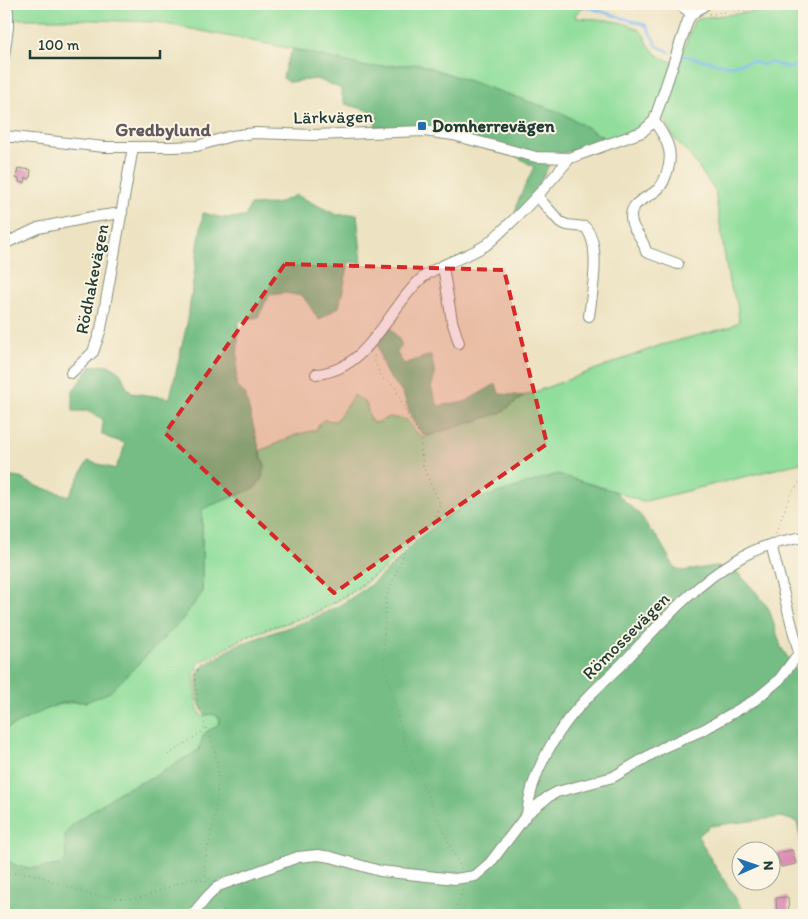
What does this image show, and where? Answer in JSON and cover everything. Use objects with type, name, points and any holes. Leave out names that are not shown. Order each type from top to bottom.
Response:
[{"type":"street","points":[[679,4],[692,14]]},
{"type":"street","points":[[678,264],[646,252],[643,241],[632,226],[631,215],[636,202],[654,193],[660,187],[669,167],[670,151],[668,142],[654,122],[674,65],[682,34],[692,14],[706,4]]},
{"type":"street","points":[[4,56],[8,11]]},
{"type":"street","name":"Lärkvägen","points":[[4,136],[67,144],[133,147],[197,146],[231,136],[255,133],[314,135],[424,130],[453,135],[536,156],[570,158],[642,132],[654,122]]},
{"type":"street","name":"Rödhakevägen","points":[[71,373],[93,352],[96,344],[107,300],[133,147]]},
{"type":"street","points":[[316,374],[328,373],[338,369],[348,363],[372,342],[414,286],[424,277],[488,244],[537,196],[570,158]]},
{"type":"street","points":[[537,196],[560,222],[585,228],[592,238],[594,247],[593,276],[589,316]]},
{"type":"street","name":"Rödhakevägen","points":[[4,244],[38,228],[122,213]]},
{"type":"street","points":[[442,267],[446,277],[452,321],[459,343]]},
{"type":"street","name":"Römossevägen","points":[[527,814],[529,798],[540,765],[567,721],[693,592],[739,558],[773,544],[804,537]]},
{"type":"street","points":[[192,915],[215,889],[298,857],[318,855],[380,871],[445,878],[466,879],[475,876],[490,864],[527,814],[548,797],[557,792],[613,777],[662,748],[705,729],[755,700],[779,680],[799,653],[773,544]]},
{"type":"path","points":[[709,14],[795,4]]},
{"type":"path","points":[[227,915],[215,889],[206,876],[204,866],[218,778],[214,746],[198,705],[195,675],[200,666],[251,636],[312,617],[364,587],[405,551],[436,518],[440,504],[423,467],[422,436],[409,418],[395,387],[382,378],[375,362],[372,342]]},
{"type":"path","points":[[773,544],[790,495],[804,476]]},
{"type":"path","points":[[405,551],[386,597],[383,659],[406,748],[466,879],[454,915]]},
{"type":"path","points":[[168,755],[202,732],[205,727]]},
{"type":"path","points":[[804,819],[797,830],[804,859]]},
{"type":"path","points":[[4,874],[26,873],[36,875],[91,894],[126,899],[144,898],[189,879],[204,880],[215,889]]},
{"type":"highlighted area","points":[[285,264],[504,270],[547,444],[334,593],[165,433]]},
{"type":"green space","points":[[4,4],[597,4],[580,9],[575,15],[576,18],[611,21],[630,25],[643,34],[654,52],[669,61],[679,63],[694,21],[700,18],[804,6],[804,462],[642,502],[614,491],[473,501],[419,533],[386,567],[338,601],[312,615],[250,635],[199,663],[194,674],[197,706],[201,716],[214,715],[220,719],[212,731],[204,735],[199,750],[152,778],[121,791],[73,824],[66,851],[66,859],[60,865],[29,868],[15,865],[4,854],[4,730],[33,714],[53,706],[86,702],[202,593],[202,510],[243,493],[265,467],[260,451],[296,435],[316,430],[323,420],[336,421],[354,395],[366,403],[371,422],[376,423],[389,417],[407,420],[418,434],[425,438],[500,413],[524,396],[661,345],[730,327],[739,321],[737,303],[729,283],[715,191],[690,155],[673,137],[665,120],[652,114],[639,129],[608,140],[562,113],[419,64],[366,67],[293,49],[156,22],[4,19]]},
{"type":"green space","points":[[293,49],[366,67],[419,64],[562,113],[608,140],[557,155],[550,163],[532,197],[515,214],[518,201],[534,167],[516,156],[457,136],[375,126],[378,113],[345,104],[340,88],[316,79],[289,82],[283,78],[286,64]]},
{"type":"green space","points":[[296,195],[337,215],[357,214],[362,263],[349,262],[339,307],[319,320],[303,296],[285,293],[269,295],[258,317],[239,321],[236,386],[245,394],[265,466],[262,478],[255,488],[202,510],[202,593],[181,621],[110,692],[86,702],[72,701],[55,705],[4,730],[4,476],[20,478],[36,486],[69,496],[88,461],[115,469],[122,455],[125,443],[102,434],[103,419],[87,411],[73,411],[73,391],[91,366],[108,365],[120,372],[131,393],[170,398],[187,324],[203,213],[223,218],[245,217],[250,205],[276,204]]},
{"type":"green space","points":[[388,325],[400,341],[402,346],[396,352],[404,364],[431,355],[435,375],[431,388],[438,406],[465,402],[496,384],[499,394],[524,396],[500,413],[427,436],[421,432],[413,421],[401,390],[387,374],[383,364],[377,338]]},
{"type":"green space","points":[[557,474],[614,491],[642,517],[649,529],[657,537],[675,568],[683,571],[715,566],[737,572],[769,609],[781,647],[797,671],[804,689],[804,846],[797,822],[782,817],[710,826],[698,836],[730,892],[746,915],[4,915],[4,854],[9,861],[21,867],[36,868],[60,865],[66,859],[65,835],[73,824],[121,791],[152,778],[199,750],[205,733],[216,726],[220,719],[214,714],[205,715],[200,705],[197,675],[201,668],[237,645],[312,619],[340,605],[365,589],[388,570],[421,536],[473,501]]},
{"type":"building","points":[[18,168],[31,170],[30,179],[26,178],[25,183],[19,182],[19,179],[16,178]]},
{"type":"building","points":[[792,850],[796,864],[781,867],[780,852]]},
{"type":"building","points":[[788,897],[789,915],[777,915],[776,898]]},
{"type":"waterway","points":[[577,4],[646,25],[657,46],[670,52]]},
{"type":"waterway","points":[[680,55],[730,66],[751,61],[763,65],[769,62],[790,68],[799,64],[804,65]]},
{"type":"place","name":"Domherrevägen","points":[[422,126]]},
{"type":"district","name":"Gredbylund","points":[[163,129]]}]
